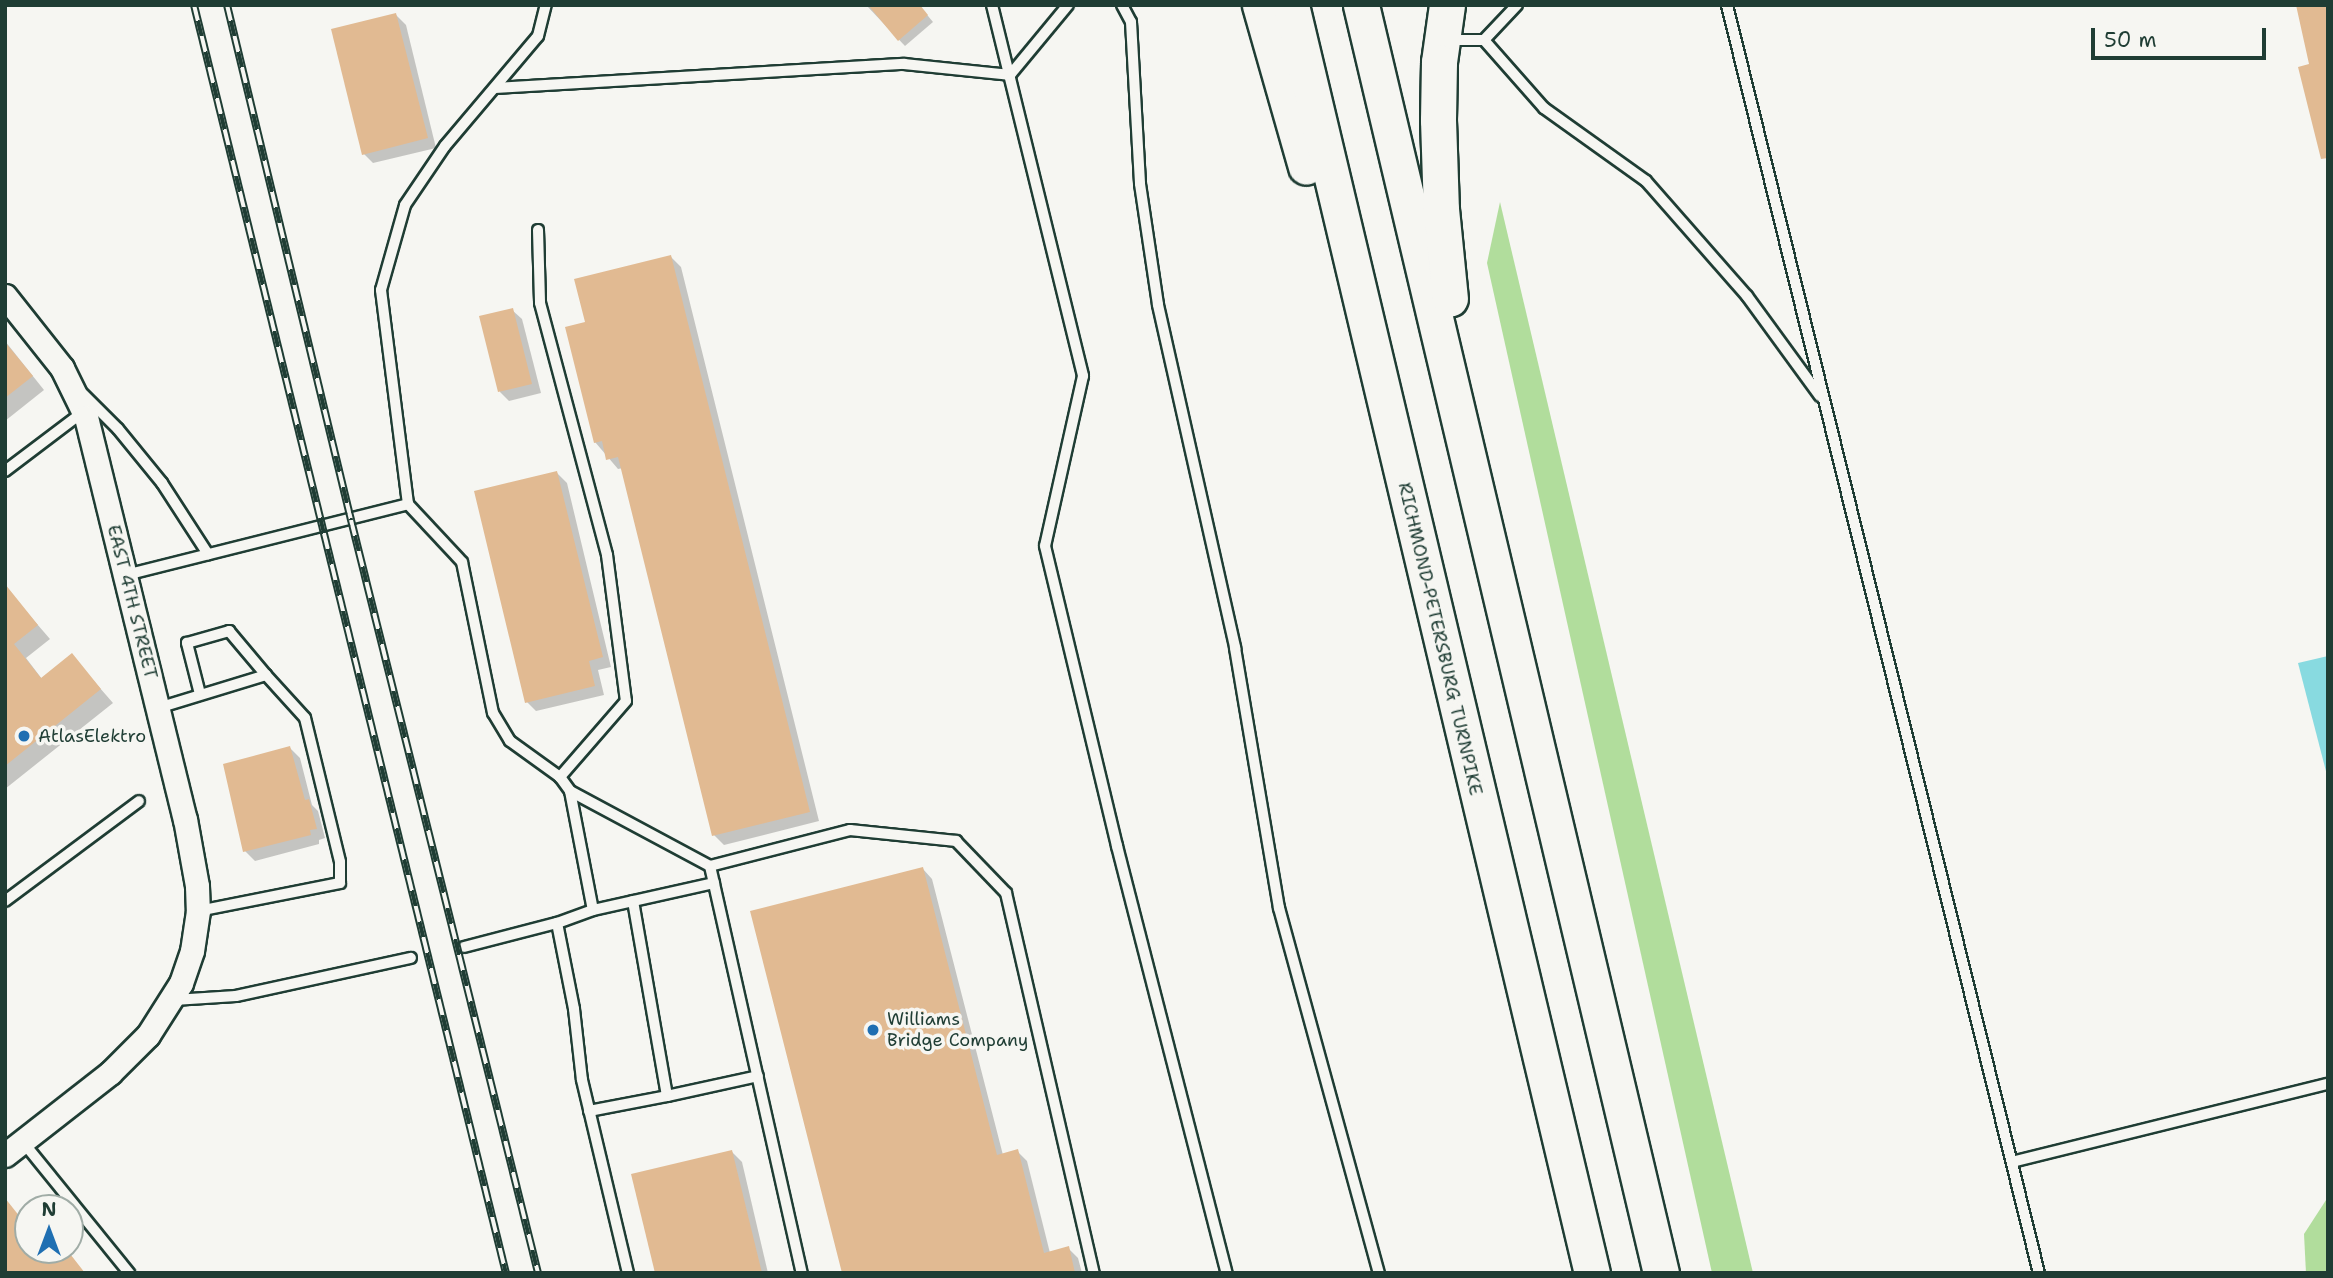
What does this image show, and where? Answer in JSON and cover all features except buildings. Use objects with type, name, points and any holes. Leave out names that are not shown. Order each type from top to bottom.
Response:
[{"type":"highway","points":[[1260,5],[1306,169],[1382,399]]},
{"type":"highway","name":"RICHMOND-PETERSBURG TURNPIKE","points":[[1291,5],[1382,399],[1592,1273]]},
{"type":"highway","points":[[1361,5],[1661,1273]]},
{"type":"highway","points":[[1447,5],[1442,40],[1438,120],[1441,209],[1451,313],[1479,504]]},
{"type":"street","name":"EAST 4TH STREET","points":[[5,296],[73,384],[84,411],[127,575],[190,841],[197,922]]},
{"type":"street","points":[[14,1148],[110,1073],[148,1035],[173,1000],[187,969],[197,922]]},
{"type":"lane","points":[[546,5],[538,36],[445,146],[405,205],[381,290],[408,504],[462,562],[493,713],[510,741],[560,777],[570,791],[593,910]]},
{"type":"lane","points":[[992,5],[1083,376],[1045,545],[1117,846],[1227,1273]]},
{"type":"lane","points":[[1010,75],[1068,5]]},
{"type":"lane","points":[[1122,5],[1131,22],[1140,184],[1158,304],[1235,648],[1279,908],[1379,1273]]},
{"type":"lane","points":[[1442,40],[1484,40],[1517,5]]},
{"type":"lane","points":[[1727,5],[2039,1273]]},
{"type":"lane","points":[[1484,40],[1544,107],[1646,181],[1747,296],[1824,401]]},
{"type":"lane","points":[[495,88],[904,64],[1010,75]]},
{"type":"lane","points":[[538,230],[540,303],[607,555],[626,701],[560,777]]},
{"type":"lane","points":[[73,384],[118,429],[162,483],[208,554]]},
{"type":"lane","points":[[5,471],[84,411]]},
{"type":"lane","points":[[127,575],[408,504]]},
{"type":"lane","points":[[197,922],[340,883],[340,862],[304,718],[229,631],[187,643],[201,694]]},
{"type":"lane","points":[[158,708],[266,675]]},
{"type":"lane","points":[[570,791],[710,866],[850,830],[956,841],[1006,893],[1094,1273]]},
{"type":"lane","points":[[5,901],[139,801]]},
{"type":"lane","points":[[710,866],[802,1273]]},
{"type":"lane","points":[[464,947],[556,923],[593,910],[714,883]]},
{"type":"lane","points":[[633,901],[667,1096]]},
{"type":"lane","points":[[556,923],[589,1111],[628,1273]]},
{"type":"lane","points":[[173,1000],[236,996],[411,958]]},
{"type":"lane","points":[[589,1111],[758,1076]]},
{"type":"lane","points":[[2012,1162],[2328,1084]]},
{"type":"lane","points":[[14,1148],[129,1273]]},
{"type":"green space","points":[[1500,202],[1753,1273],[1712,1273],[1487,263]]},
{"type":"green space","points":[[2328,1197],[2328,1273],[2306,1273],[2304,1234]]},
{"type":"water","points":[[2328,656],[2328,779],[2298,663]]},
{"type":"railway","points":[[194,5],[506,1273]]},
{"type":"railway","points":[[227,5],[351,520],[538,1273]]},
{"type":"place","name":"AtlasElektro","points":[[24,736]]},
{"type":"place","name":"Williams Bridge Company","points":[[873,1030]]}]
